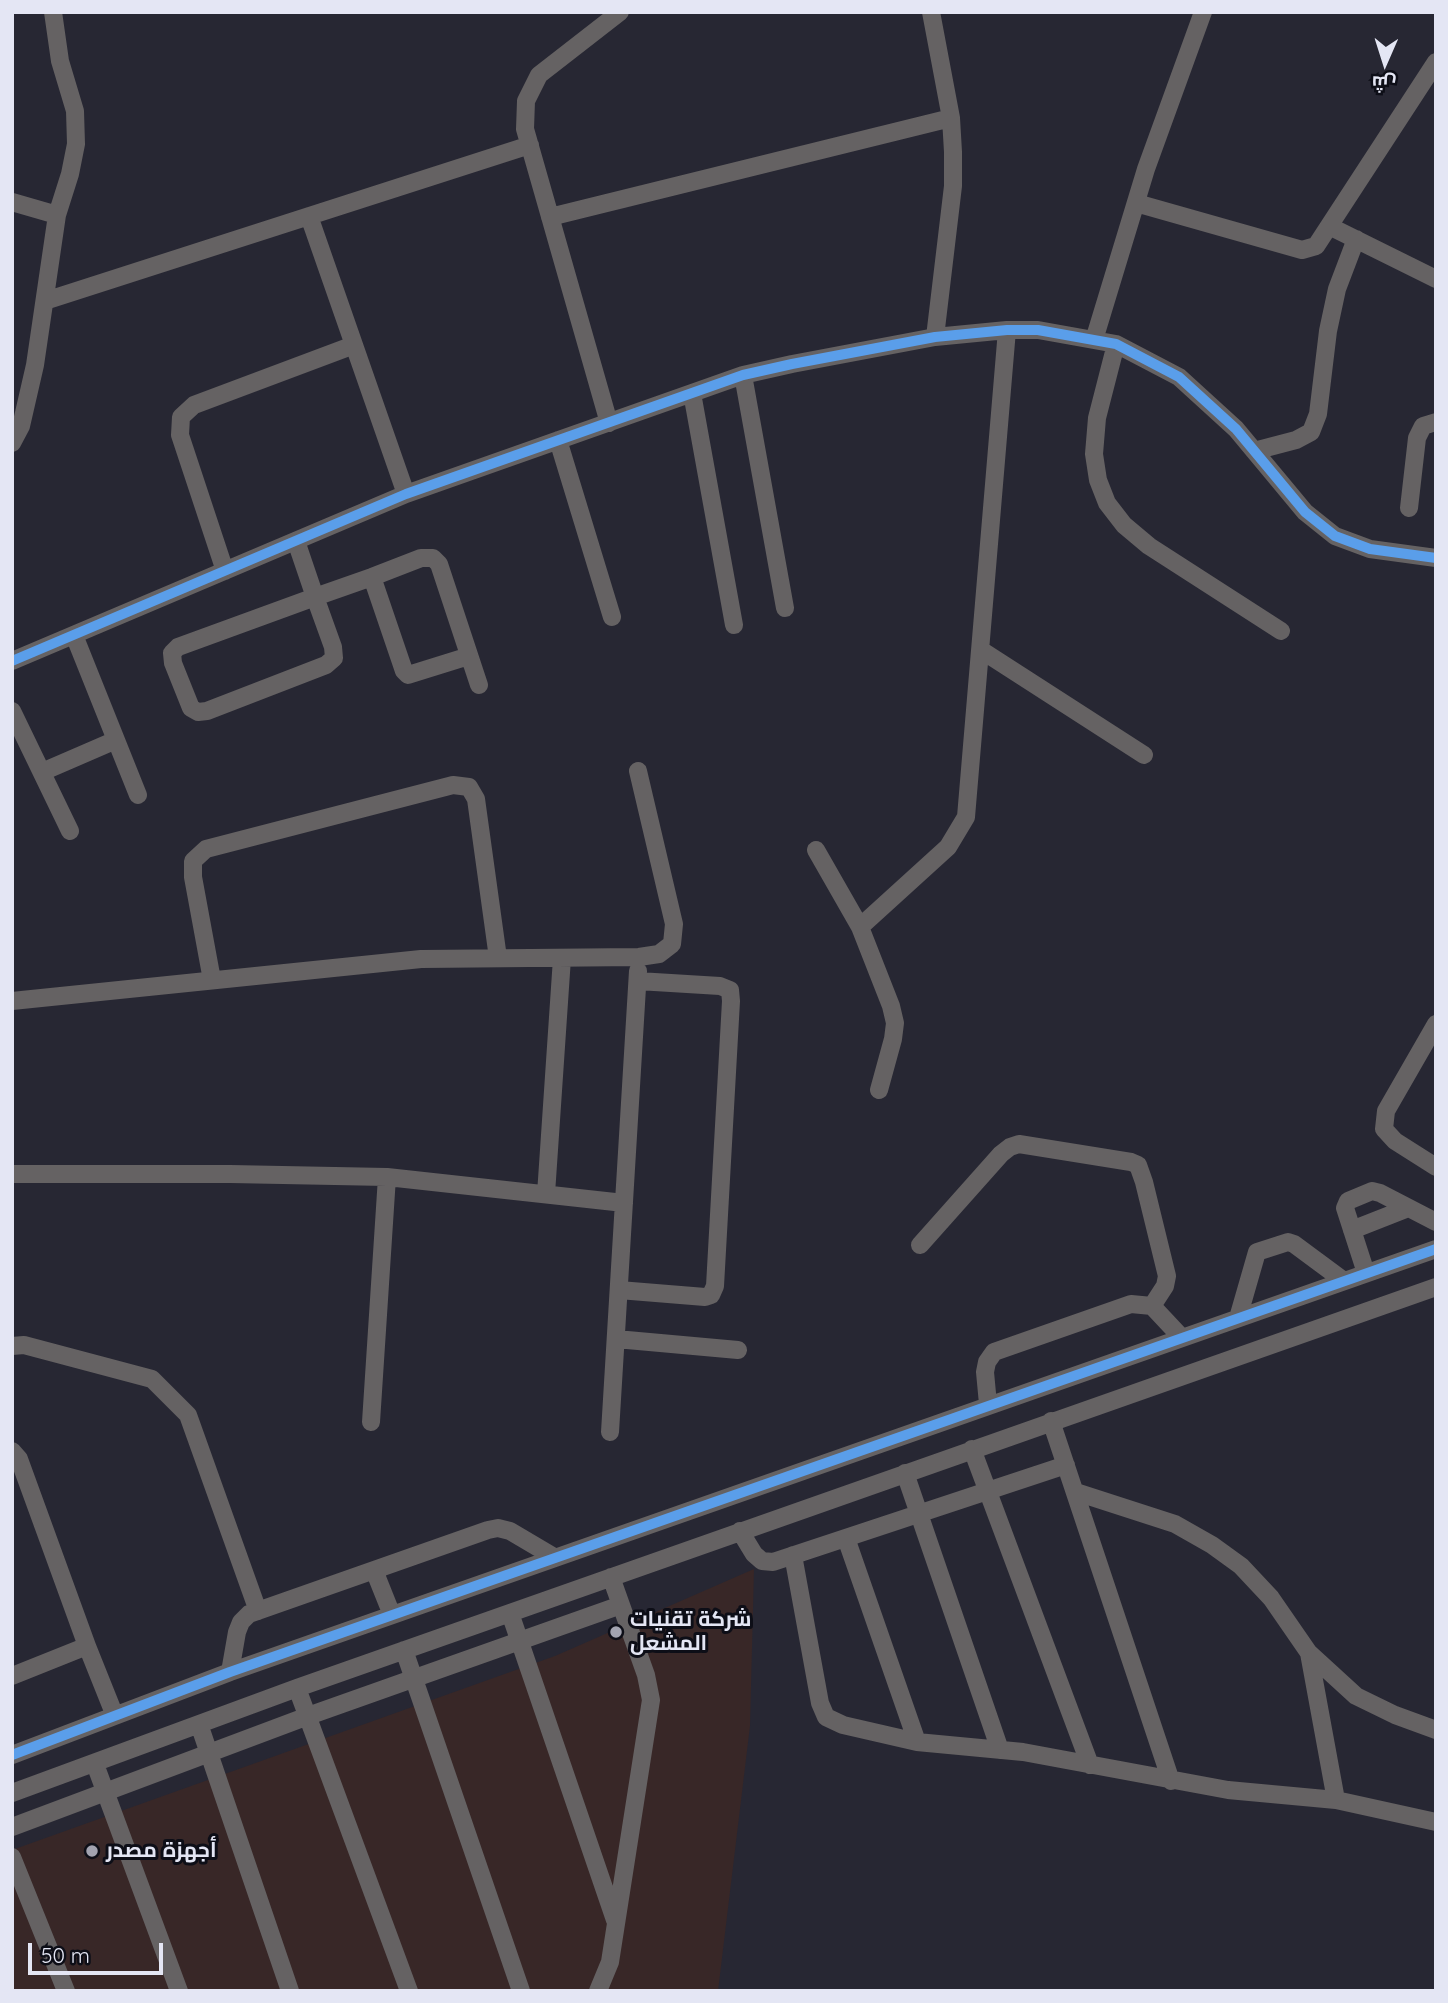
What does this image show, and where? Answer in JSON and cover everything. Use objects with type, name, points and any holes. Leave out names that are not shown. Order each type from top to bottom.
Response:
[{"type":"street","points":[[12,443],[21,426],[32,377],[57,215],[76,144],[75,111],[60,61],[53,12]]},
{"type":"street","points":[[609,422],[525,129],[526,101],[539,75],[620,12]]},
{"type":"street","points":[[931,12],[951,118],[953,186],[935,337]]},
{"type":"street","points":[[1094,340],[1136,203],[1186,53],[1203,12]]},
{"type":"street","points":[[1136,203],[1302,250],[1317,246],[1436,62]]},
{"type":"street","points":[[550,217],[951,118]]},
{"type":"street","points":[[45,301],[530,145]]},
{"type":"street","points":[[12,202],[57,215]]},
{"type":"street","points":[[309,216],[406,494]]},
{"type":"street","points":[[1329,226],[1436,279]]},
{"type":"street","points":[[1254,451],[1296,440],[1311,432],[1318,414],[1326,344],[1337,289],[1356,239]]},
{"type":"street","points":[[860,927],[948,847],[966,817],[1007,330]]},
{"type":"street","points":[[12,661],[406,494],[743,375],[935,337],[1007,330],[1038,330],[1116,344],[1179,377],[1236,429],[1305,512],[1335,536],[1370,549],[1436,558]]},
{"type":"street","points":[[1116,344],[1097,418],[1094,454],[1098,480],[1107,503],[1124,525],[1149,546],[1281,631]]},
{"type":"street","points":[[225,571],[180,435],[181,417],[194,405],[354,345]]},
{"type":"street","points":[[743,375],[785,608]]},
{"type":"street","points":[[692,394],[734,625]]},
{"type":"street","points":[[1409,508],[1416,438],[1423,426],[1436,422]]},
{"type":"street","points":[[558,440],[611,617]]},
{"type":"street","points":[[296,541],[315,597],[333,647],[334,658],[326,665],[207,711],[198,712],[191,708],[173,663],[172,653],[178,648],[315,597],[372,577],[421,558],[433,558],[439,564],[478,685]]},
{"type":"street","points":[[372,577],[404,671],[408,675],[469,656]]},
{"type":"street","points":[[74,635],[138,795]]},
{"type":"street","points":[[981,650],[1144,755]]},
{"type":"street","points":[[12,711],[70,831]]},
{"type":"street","points":[[42,772],[116,740]]},
{"type":"street","points":[[12,1001],[421,959],[639,957],[659,954],[672,944],[674,924],[638,771]]},
{"type":"street","points":[[212,980],[193,877],[193,861],[206,849],[453,785],[469,787],[476,799],[498,958]]},
{"type":"street","points":[[817,849],[860,927],[891,1006],[895,1023],[879,1090]]},
{"type":"street","points":[[610,1432],[639,957]]},
{"type":"street","points":[[546,1194],[562,958]]},
{"type":"street","points":[[619,1290],[705,1297],[711,1295],[715,1286],[730,990],[720,986],[638,981]]},
{"type":"street","points":[[1436,1024],[1386,1111],[1384,1129],[1395,1141],[1436,1167]]},
{"type":"street","points":[[920,1245],[1010,1147],[1019,1144],[1131,1161],[1138,1166],[1144,1182],[1167,1276],[1165,1286],[1152,1306]]},
{"type":"street","points":[[12,1174],[387,1177],[624,1203]]},
{"type":"street","points":[[371,1422],[387,1177]]},
{"type":"street","points":[[1366,1273],[1345,1208],[1348,1201],[1372,1191],[1436,1222]]},
{"type":"street","points":[[1352,1230],[1408,1208]]},
{"type":"street","points":[[1238,1318],[1258,1252],[1288,1241],[1345,1281]]},
{"type":"street","points":[[12,1755],[230,1672],[1436,1249]]},
{"type":"street","points":[[12,1793],[297,1688],[1436,1287]]},
{"type":"street","points":[[988,1404],[985,1372],[987,1362],[994,1352],[1131,1304],[1152,1306],[1182,1338]]},
{"type":"street","points":[[616,1339],[738,1350]]},
{"type":"street","points":[[12,1346],[24,1345],[152,1380],[188,1415],[258,1611]]},
{"type":"street","points":[[1051,1421],[1171,1781]]},
{"type":"street","points":[[972,1449],[1090,1765]]},
{"type":"street","points":[[12,1451],[19,1459],[115,1716]]},
{"type":"street","points":[[740,1531],[754,1554],[762,1561],[774,1562],[1066,1465]]},
{"type":"street","points":[[905,1473],[1000,1750]]},
{"type":"street","points":[[1076,1492],[1175,1524],[1212,1545],[1241,1566],[1272,1598],[1309,1653],[1356,1696],[1436,1730]]},
{"type":"street","points":[[230,1672],[241,1622],[249,1614],[498,1528],[510,1531],[554,1557]]},
{"type":"street","points":[[846,1538],[917,1742]]},
{"type":"street","points":[[793,1555],[820,1703],[826,1717],[844,1725],[917,1742],[1023,1752],[1228,1790],[1336,1801],[1436,1822]]},
{"type":"street","points":[[374,1570],[392,1615]]},
{"type":"street","points":[[598,1991],[610,1962],[651,1700],[646,1675],[611,1577]]},
{"type":"street","points":[[12,1827],[106,1794],[308,1716],[621,1605]]},
{"type":"street","points":[[510,1613],[616,1924]]},
{"type":"street","points":[[12,1676],[87,1646]]},
{"type":"street","points":[[404,1650],[521,1991]]},
{"type":"street","points":[[1309,1653],[1336,1801]]},
{"type":"street","points":[[297,1688],[409,1991]]},
{"type":"street","points":[[199,1724],[290,1991]]},
{"type":"street","points":[[95,1764],[179,1991]]},
{"type":"street","points":[[12,1857],[66,1991]]},
{"type":"shaded area","points":[[754,1569],[750,1726],[718,1991],[12,1991],[12,1850],[555,1656]]},
{"type":"cycle path","points":[[12,661],[406,494],[743,375],[935,337],[1007,330],[1038,330],[1116,344],[1179,377],[1236,429],[1305,512],[1335,536],[1370,549],[1436,558]]},
{"type":"cycle path","points":[[12,1755],[230,1672],[1436,1249]]},
{"type":"place","name":"شركة تقنيات المشعل","points":[[616,1632]]},
{"type":"place","name":"أجهزة مصدر","points":[[92,1851]]}]
